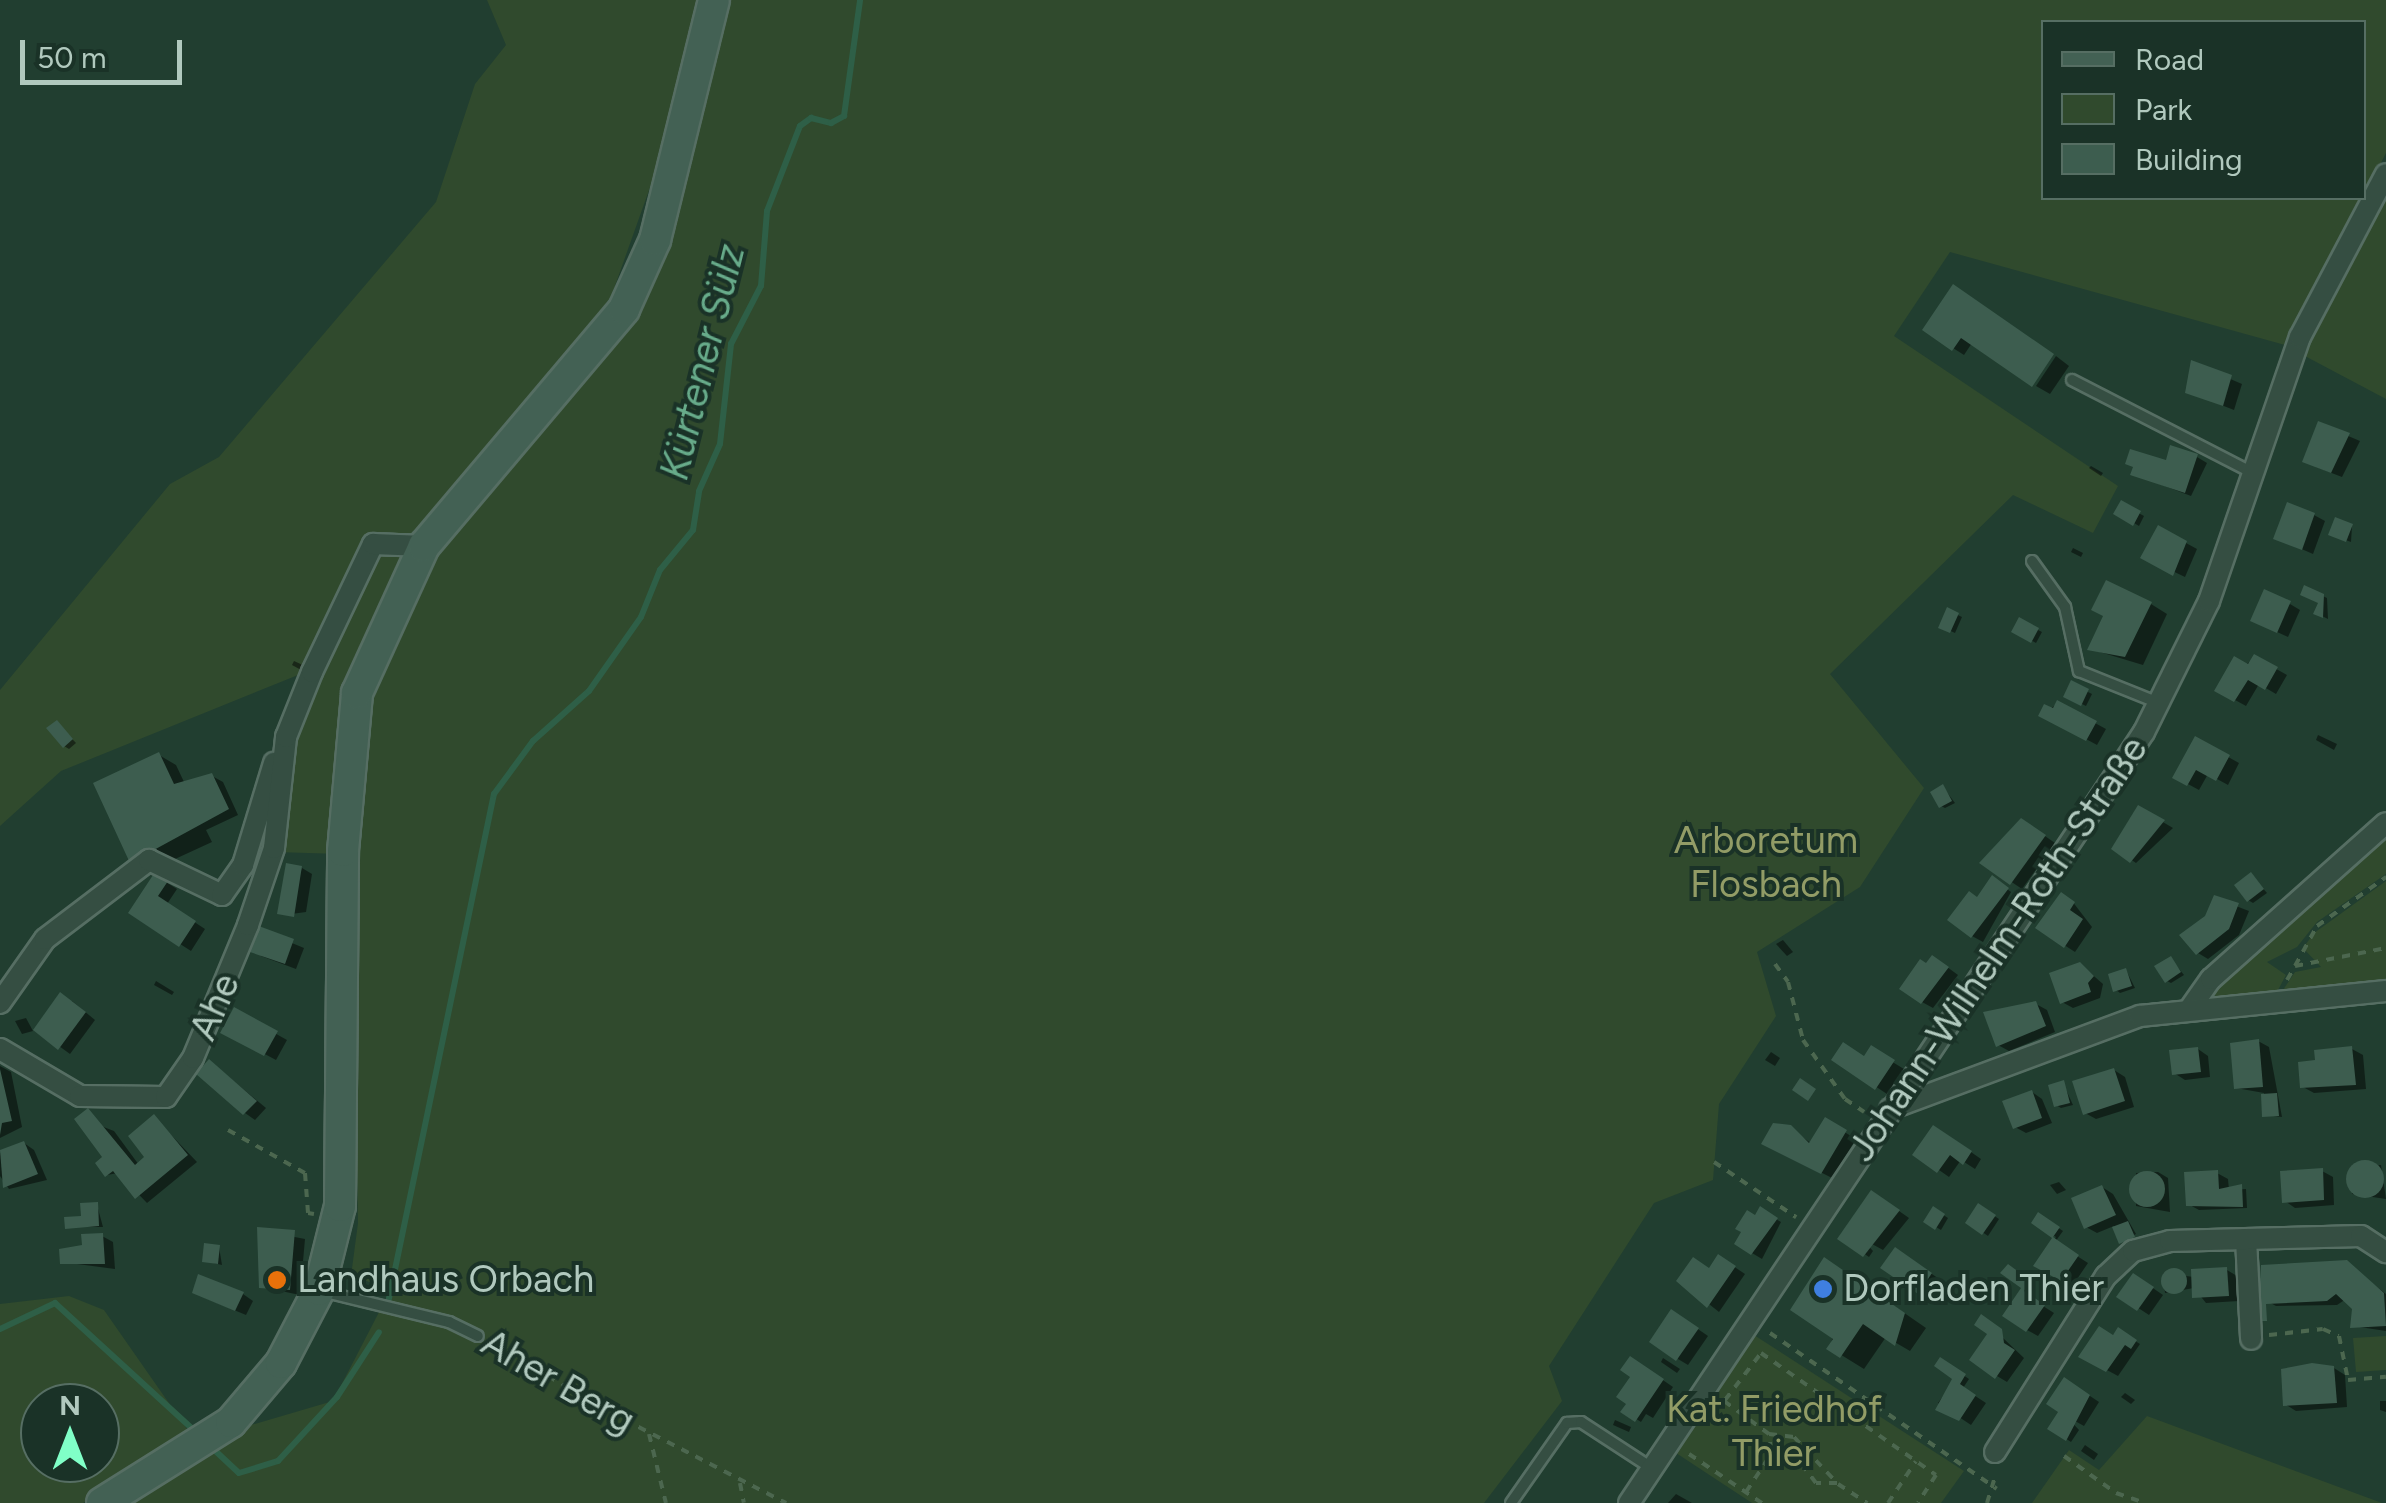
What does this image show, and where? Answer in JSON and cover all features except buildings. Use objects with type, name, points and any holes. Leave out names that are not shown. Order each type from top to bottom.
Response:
[{"type":"main road","points":[[102,1503],[187,1455],[231,1422],[281,1363],[319,1290],[338,1217],[343,851],[357,692],[424,546],[624,309],[655,240],[714,0]]},
{"type":"street","name":"Johann-Wilhelm-Roth-Straße","points":[[1629,1503],[1886,1115],[2118,778],[2160,703],[2209,601],[2292,356],[2386,174]]},
{"type":"street","name":"Ahe","points":[[0,1003],[45,939],[149,860],[222,894],[243,865],[286,737],[372,544],[424,546]]},
{"type":"street","name":"Ahe","points":[[0,1049],[80,1096],[166,1097],[225,990],[264,879],[274,848],[286,737]]},
{"type":"street","points":[[2189,1010],[2211,978],[2386,823]]},
{"type":"street","points":[[1886,1115],[2115,1023],[2189,1010],[2386,991]]},
{"type":"street","points":[[1996,1452],[2106,1276],[2133,1251],[2170,1240],[2360,1236],[2386,1252]]},
{"type":"street","points":[[2246,1239],[2252,1339]]},
{"type":"lane","points":[[2072,380],[2251,472]]},
{"type":"lane","points":[[2032,560],[2065,607],[2079,671],[2160,703]]},
{"type":"lane","name":"Aher Berg","points":[[319,1290],[449,1322],[478,1336]]},
{"type":"lane","points":[[1511,1503],[1567,1423],[1581,1422],[1650,1466]]},
{"type":"path","points":[[2280,1001],[2316,926],[2386,876]]},
{"type":"path","points":[[2295,966],[2386,948]]},
{"type":"path","points":[[1775,964],[1788,982],[1803,1040],[1845,1099],[1886,1115]]},
{"type":"path","points":[[228,1130],[305,1172],[308,1213],[338,1217]]},
{"type":"path","points":[[1714,1162],[1812,1228]]},
{"type":"path","points":[[1752,1321],[1996,1489]]},
{"type":"path","points":[[2252,1339],[2322,1329],[2339,1336],[2348,1380],[2386,1378]]},
{"type":"path","name":"Aher Berg","points":[[478,1336],[649,1434],[740,1482],[765,1488],[786,1503]]},
{"type":"path","points":[[1716,1414],[1761,1353],[1936,1475],[1918,1503]]},
{"type":"path","points":[[1704,1387],[1769,1434],[1794,1437],[1837,1483],[1867,1503]]},
{"type":"path","points":[[649,1434],[666,1503]]},
{"type":"path","points":[[1746,1492],[1773,1450],[1769,1434]]},
{"type":"path","points":[[1698,1441],[1688,1454],[1762,1503]]},
{"type":"path","points":[[1773,1450],[1793,1452],[1816,1482],[1837,1483]]},
{"type":"path","points":[[1988,1503],[1996,1489],[1996,1452]]},
{"type":"path","points":[[2064,1456],[2116,1493],[2146,1503]]},
{"type":"path","points":[[1888,1503],[1916,1462]]},
{"type":"path","points":[[740,1482],[744,1503]]},
{"type":"green space","points":[[487,0],[697,0],[653,179],[611,297],[422,543],[374,541],[308,671],[61,771],[0,826],[0,690],[170,484],[219,457],[436,202],[475,84],[506,45]]},
{"type":"green space","name":"Arboretum Flosbach","points":[[721,0],[2386,0],[2386,153],[2366,192],[2366,20],[2041,20],[2041,200],[2362,200],[2285,345],[1950,252],[1894,336],[2118,486],[2093,533],[2013,495],[1830,674],[1924,788],[1860,887],[1757,952],[1776,1016],[1719,1104],[1713,1180],[1654,1203],[1549,1366],[1562,1401],[1484,1503],[118,1503],[234,1430],[333,1401],[391,1289],[351,1276],[358,1223],[351,849],[362,693],[426,549],[630,311]]},
{"type":"green space","points":[[2386,197],[2386,399],[2303,355]]},
{"type":"green space","points":[[374,547],[418,548],[386,611],[339,854],[277,852],[291,739]]},
{"type":"green space","points":[[2386,831],[2386,874],[2317,922],[2297,947],[2267,962],[2286,975],[2277,992],[2214,998],[2221,978]]},
{"type":"green space","points":[[2386,881],[2386,982],[2283,990],[2295,972],[2321,967],[2303,948],[2314,933]]},
{"type":"green space","points":[[69,1296],[104,1310],[194,1439],[120,1482],[120,1383],[20,1383],[20,1483],[118,1483],[83,1503],[0,1503],[0,1304]]},
{"type":"green space","name":"Kat. Friedhof Thier","points":[[1754,1335],[1964,1471],[1941,1503],[1752,1503],[1673,1451]]},
{"type":"green space","points":[[2386,1336],[2386,1370],[2356,1372],[2353,1338]]},
{"type":"green space","points":[[2147,1416],[2382,1503],[2032,1503],[2069,1450],[2099,1470]]},
{"type":"waterway","name":"Kürtener Sülz","points":[[388,1303],[494,794],[533,741],[589,691],[641,617],[660,570],[693,530],[699,491],[720,444],[731,344],[761,286],[767,211],[800,126],[811,118],[831,123],[844,116],[860,0]]},
{"type":"waterway","name":"Kürtener Sülz","points":[[0,1329],[55,1303],[196,1432]]},
{"type":"waterway","name":"Kürtener Sülz","points":[[208,1444],[239,1473],[278,1461],[337,1397],[379,1332]]},
{"type":"place","name":"Landhaus Orbach","points":[[277,1280]]},
{"type":"place","name":"Dorfladen Thier","points":[[1823,1289]]}]
